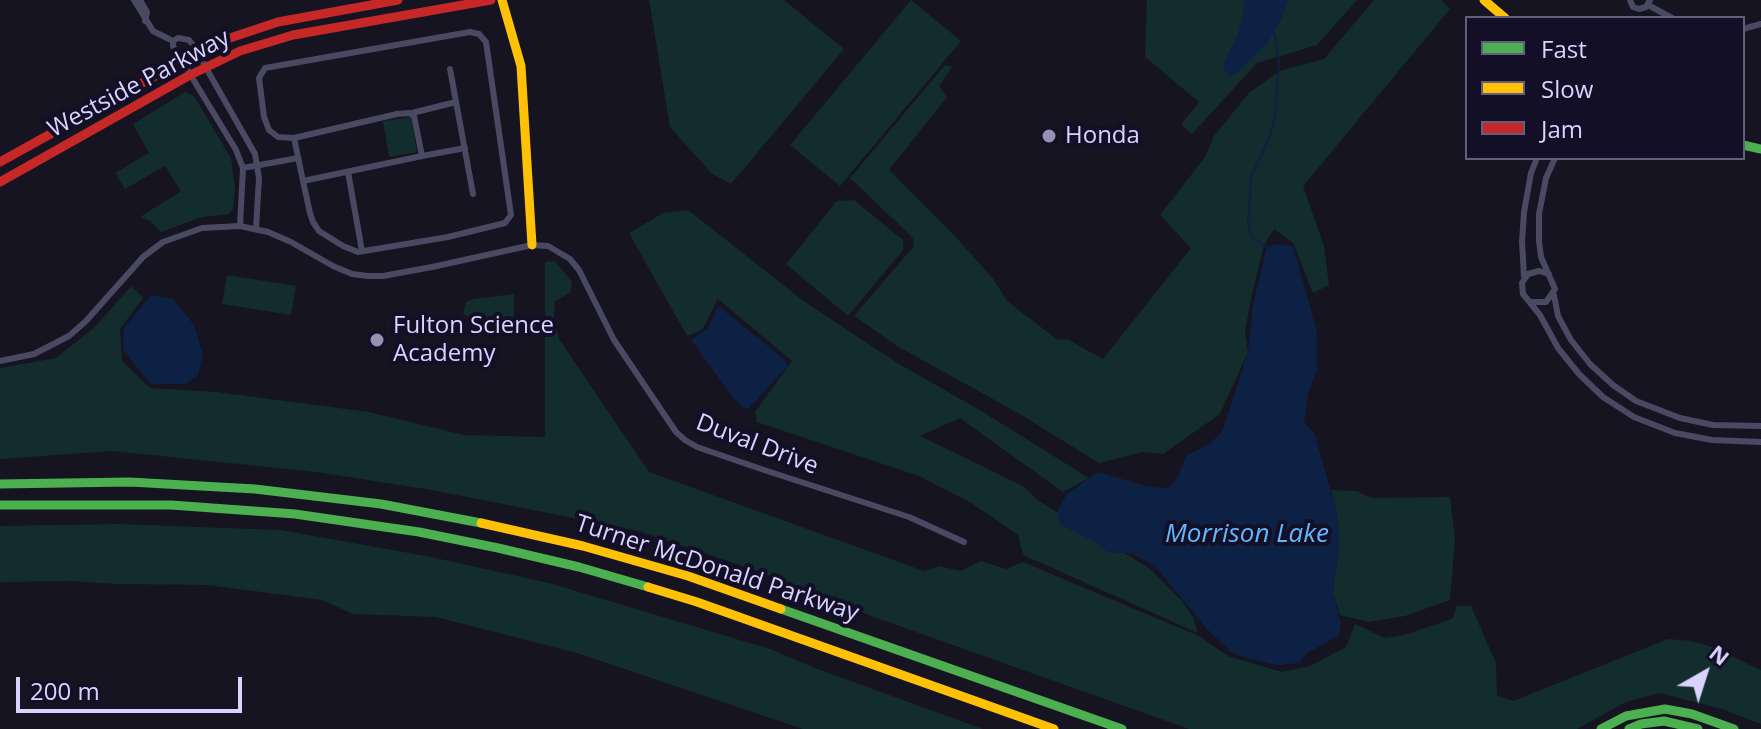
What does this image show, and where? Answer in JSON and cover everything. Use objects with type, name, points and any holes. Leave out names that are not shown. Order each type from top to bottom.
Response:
[{"type":"main road","name":"Westside Parkway","points":[[0,162],[196,53],[227,39],[278,22],[398,0]]},
{"type":"main road","name":"Westside Parkway","points":[[0,182],[190,75],[240,51],[293,35],[491,0]]},
{"type":"main road","points":[[502,0],[521,66],[532,245]]},
{"type":"main road","points":[[1484,0],[1503,16]]},
{"type":"main road","name":"Turner McDonald Parkway","points":[[0,484],[130,482],[255,489],[381,504],[503,527],[688,576],[1122,729]]},
{"type":"main road","name":"Turner McDonald Parkway","points":[[0,505],[171,505],[295,514],[484,545],[579,567],[697,602],[1054,729]]},
{"type":"main road","points":[[1601,729],[1626,716],[1665,709],[1692,714],[1734,729]]},
{"type":"main road","points":[[1629,729],[1664,721],[1698,729]]},
{"type":"street","points":[[125,1],[136,0],[153,31],[173,41],[189,40],[247,138],[258,164],[256,229]]},
{"type":"street","points":[[1630,0],[1636,8],[1642,9],[1649,2],[1669,16]]},
{"type":"street","points":[[1631,16],[1636,8]]},
{"type":"street","points":[[294,138],[310,213],[319,231],[331,241],[362,251],[500,225],[511,215],[486,42],[479,34],[470,32],[265,68],[259,78],[266,125],[278,137],[294,138],[456,102]]},
{"type":"street","points":[[173,41],[173,46],[236,150],[243,168],[240,226]]},
{"type":"street","points":[[450,69],[473,194]]},
{"type":"street","points":[[412,113],[422,156]]},
{"type":"street","points":[[303,181],[465,148]]},
{"type":"street","points":[[243,168],[298,158]]},
{"type":"street","points":[[1536,160],[1524,212],[1523,294],[1558,348],[1603,397],[1634,417],[1675,433],[1712,440],[1761,442]]},
{"type":"street","points":[[1554,160],[1546,178],[1539,214],[1541,256],[1555,284],[1558,316],[1571,340],[1590,364],[1636,401],[1680,418],[1713,425],[1761,426]]},
{"type":"street","points":[[348,172],[362,251]]},
{"type":"street","points":[[0,361],[34,354],[69,336],[86,321],[135,263],[163,242],[202,228],[240,226],[256,229],[280,236],[352,274],[368,276],[432,267],[532,245]]},
{"type":"street","name":"Duval Drive","points":[[532,245],[555,249],[579,270],[609,332],[676,432],[685,440],[750,466],[909,517],[964,542]]},
{"type":"street","points":[[1524,278],[1533,271],[1549,274]]},
{"type":"street","points":[[1530,302],[1541,304],[1554,295]]},
{"type":"street","points":[[1675,433],[1680,418]]},
{"type":"green space","points":[[649,0],[784,0],[844,49],[731,184],[712,174],[670,127]]},
{"type":"green space","points":[[911,0],[961,41],[840,186],[790,145]]},
{"type":"green space","points":[[1147,0],[1357,0],[1317,45],[1257,63],[1192,134],[1181,124],[1199,102],[1145,57]]},
{"type":"green space","points":[[1374,0],[1441,0],[1450,9],[1303,186],[1324,246],[1329,285],[1313,293],[1293,243],[1274,229],[1264,245],[1252,294],[1245,331],[1248,352],[1220,414],[1163,454],[1143,452],[1099,463],[1018,413],[897,346],[854,316],[914,246],[913,238],[850,178],[945,65],[952,67],[939,86],[947,97],[889,170],[955,236],[994,280],[1007,301],[1058,340],[1067,339],[1103,359],[1191,248],[1160,215],[1205,157],[1214,136],[1249,93],[1279,71],[1324,59]]},
{"type":"green space","points":[[185,92],[194,96],[231,158],[235,190],[233,209],[229,214],[202,217],[161,232],[150,221],[140,217],[181,191],[165,166],[125,189],[115,173],[149,153],[133,124]]},
{"type":"green space","points":[[411,117],[417,152],[389,157],[383,121]]},
{"type":"green space","points":[[854,200],[903,240],[903,250],[848,316],[786,264],[837,201]]},
{"type":"green space","points":[[688,210],[805,302],[899,364],[1089,478],[1063,492],[960,418],[920,436],[1023,486],[1039,501],[1149,568],[1182,601],[1193,617],[1198,633],[1023,555],[1018,535],[973,504],[919,476],[757,422],[755,412],[792,361],[718,299],[702,330],[687,336],[629,233],[663,213]]},
{"type":"green space","points":[[555,261],[572,282],[570,293],[555,301],[554,318],[559,339],[649,472],[924,571],[939,566],[961,571],[981,561],[1006,569],[1023,562],[1199,636],[1228,656],[1282,672],[1310,666],[1346,647],[1355,624],[1385,638],[1404,635],[1452,619],[1457,606],[1471,606],[1496,663],[1497,695],[1513,701],[1668,639],[1691,641],[1712,647],[1761,670],[1761,724],[1722,709],[1659,693],[1626,702],[1577,729],[1189,729],[874,617],[766,574],[639,531],[432,490],[316,472],[112,451],[0,459],[0,368],[56,358],[96,326],[131,286],[143,298],[120,329],[122,361],[150,388],[217,392],[369,412],[464,435],[545,437],[545,262]]},
{"type":"green space","points":[[227,275],[296,286],[291,315],[222,304]]},
{"type":"green space","points":[[514,294],[514,323],[472,320],[463,313],[466,302],[473,299]]},
{"type":"green space","points":[[1331,490],[1357,491],[1371,498],[1450,497],[1455,540],[1450,600],[1405,616],[1369,622],[1340,615],[1333,593],[1339,546]]},
{"type":"green space","points":[[119,524],[280,530],[426,556],[549,583],[770,649],[983,729],[803,729],[577,653],[436,617],[353,614],[322,600],[208,585],[0,582],[0,526]]},
{"type":"water","points":[[1244,0],[1288,0],[1281,20],[1266,45],[1230,76],[1225,72],[1224,62],[1237,36]]},
{"type":"water","name":"Morrison Lake","points":[[1277,244],[1293,246],[1317,332],[1317,370],[1308,394],[1304,423],[1314,432],[1336,509],[1339,546],[1333,593],[1341,624],[1339,635],[1306,654],[1299,663],[1277,665],[1231,652],[1206,628],[1154,565],[1131,553],[1109,553],[1095,542],[1059,524],[1058,510],[1067,494],[1098,472],[1142,485],[1171,486],[1186,456],[1209,444],[1222,432],[1248,352],[1253,304],[1267,247]]},
{"type":"water","points":[[151,295],[173,299],[194,325],[203,355],[198,375],[186,384],[151,384],[123,350],[124,328]]},
{"type":"water","points":[[718,306],[783,358],[788,366],[748,409],[735,400],[691,340],[708,328]]},
{"type":"waterway","points":[[1267,247],[1252,238],[1248,224],[1251,176],[1268,141],[1275,117],[1279,61],[1274,32]]},
{"type":"traffic: fast","points":[[1745,145],[1761,149]]},
{"type":"traffic: fast","points":[[0,484],[130,482],[255,489],[381,504],[481,523]]},
{"type":"traffic: fast","points":[[0,505],[171,505],[295,514],[419,532],[498,548],[648,587]]},
{"type":"traffic: fast","points":[[781,609],[1122,729]]},
{"type":"traffic: fast","points":[[1601,729],[1626,716],[1665,709],[1692,714],[1734,729]]},
{"type":"traffic: fast","points":[[1629,729],[1664,721],[1698,729]]},
{"type":"traffic: slow","points":[[502,0],[521,66],[532,245]]},
{"type":"traffic: slow","points":[[1484,0],[1503,16]]},
{"type":"traffic: slow","points":[[481,523],[583,546],[688,576],[781,609]]},
{"type":"traffic: slow","points":[[648,587],[1054,729]]},
{"type":"traffic: jam","points":[[0,162],[227,39],[278,22],[398,0]]},
{"type":"traffic: jam","points":[[0,182],[190,75],[240,51],[293,35],[491,0]]},
{"type":"place","name":"Honda","points":[[1049,136]]},
{"type":"place","name":"Fulton Science Academy","points":[[377,340]]}]
